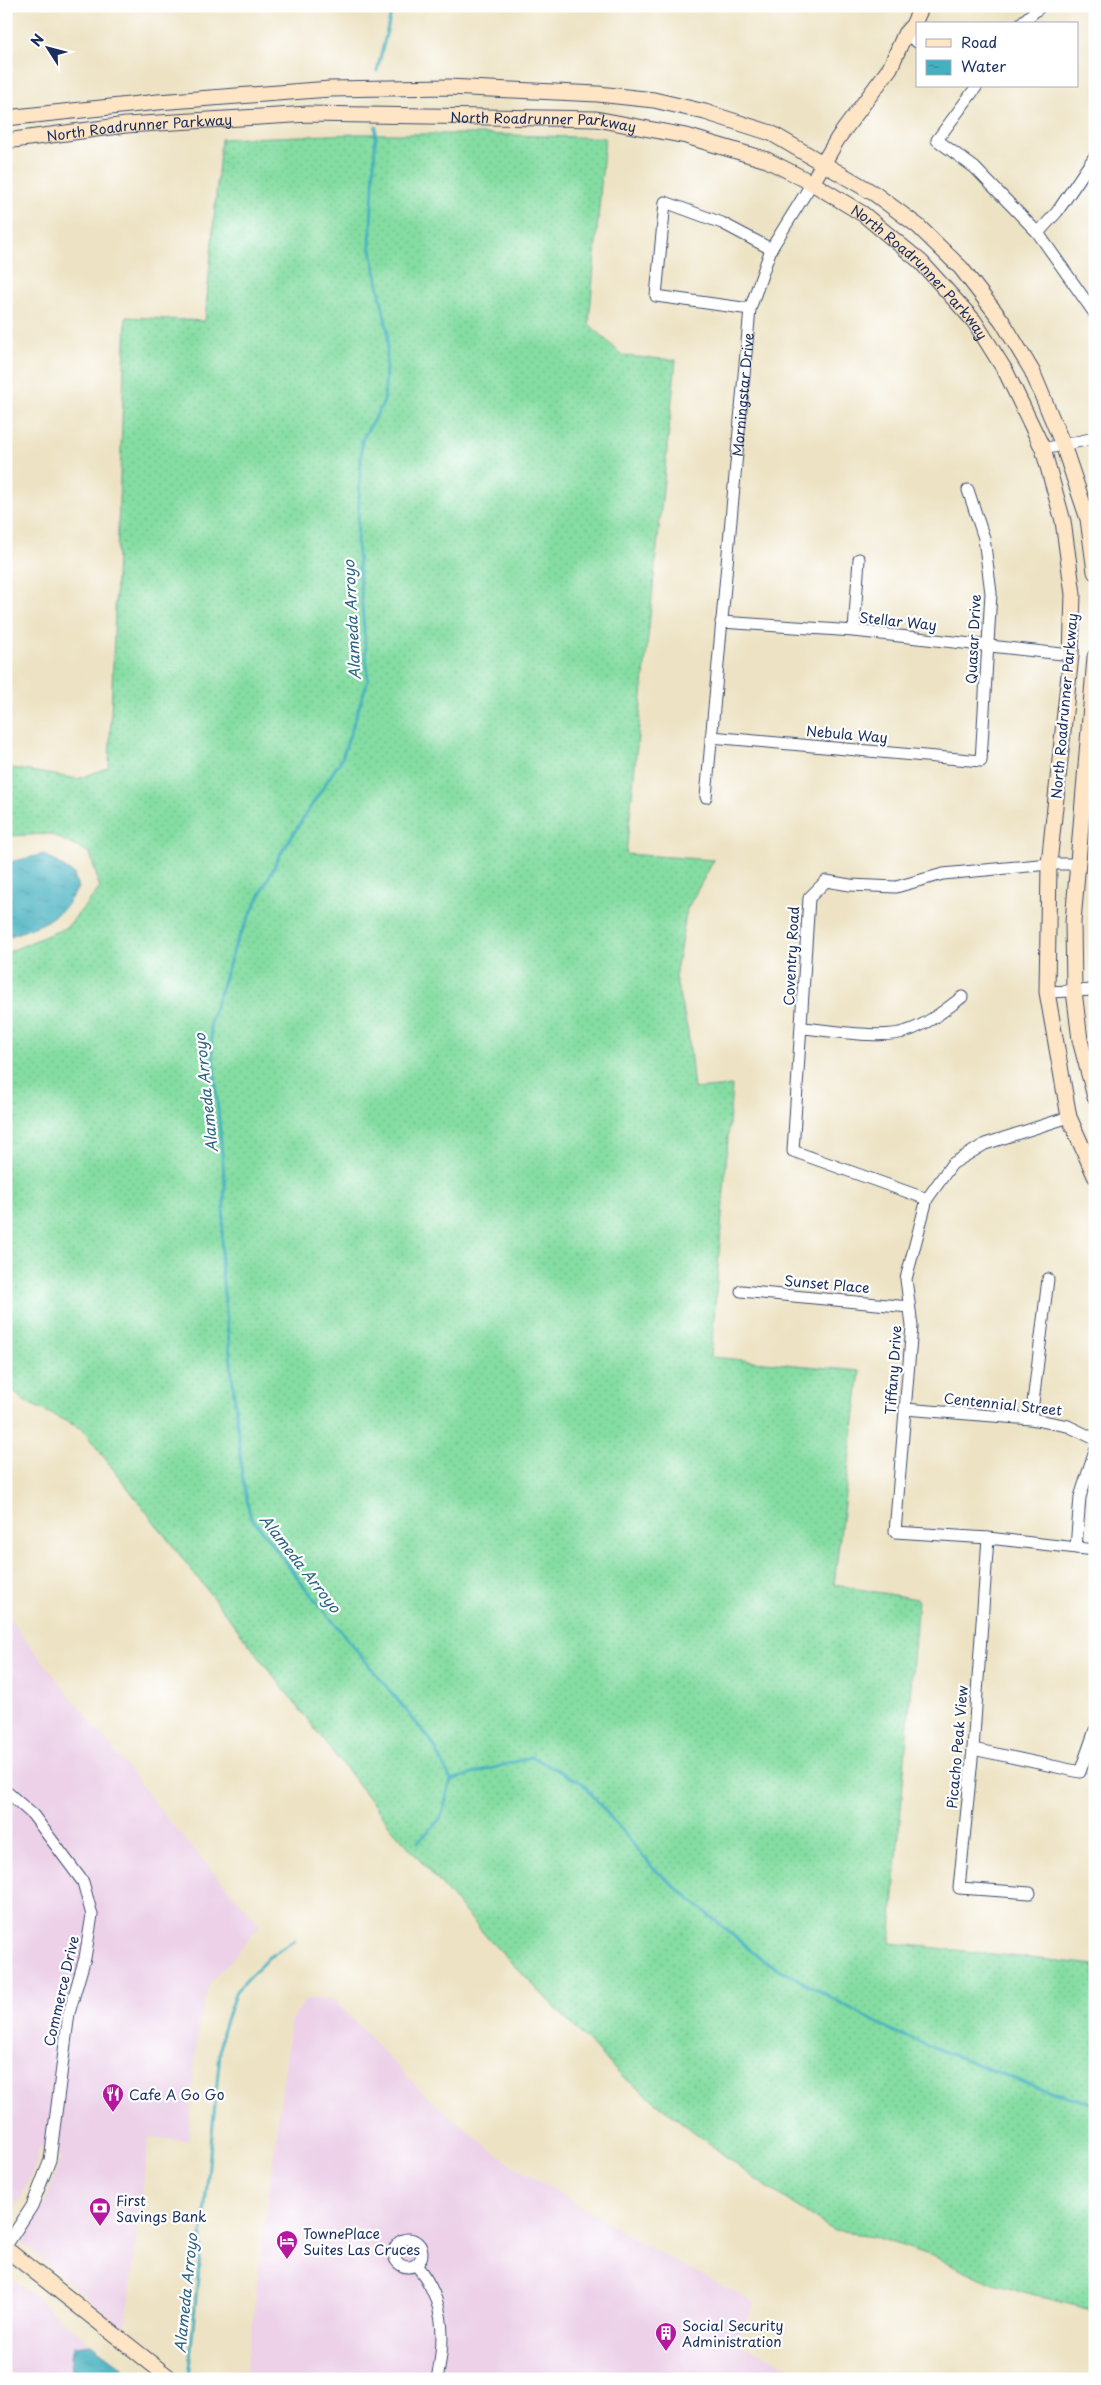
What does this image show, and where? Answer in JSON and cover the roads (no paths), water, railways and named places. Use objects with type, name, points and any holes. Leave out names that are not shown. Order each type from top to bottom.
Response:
[{"type":"main road","name":"Morningstar Drive","points":[[910,6],[904,21],[911,38]]},
{"type":"main road","name":"Morningstar Drive","points":[[812,183],[844,130],[911,38],[913,24],[922,6]]},
{"type":"main road","name":"North Roadrunner Parkway","points":[[6,118],[158,102],[330,89],[448,87],[598,94],[654,100],[705,112],[771,133],[875,194],[918,226],[961,268],[1002,321],[1032,371],[1063,444],[1088,519],[1095,572]]},
{"type":"main road","name":"North Roadrunner Parkway","points":[[6,141],[126,125],[309,114],[596,119],[686,136],[758,157],[812,183],[863,214],[921,262],[974,322],[1006,372],[1043,449],[1063,521],[1073,594],[1071,655],[1049,864],[1047,992],[1069,1117],[1095,1176]]},
{"type":"main road","name":"North Roadrunner Parkway","points":[[1095,657],[1073,922],[1074,991],[1080,1040],[1095,1097]]},
{"type":"main road","points":[[6,2247],[170,2378]]},
{"type":"street","points":[[1022,22],[1040,6]]},
{"type":"street","points":[[976,88],[937,140],[975,168],[1038,233],[1095,314]]},
{"type":"street","points":[[1038,233],[1057,212],[1095,156]]},
{"type":"street","name":"Morningstar Drive","points":[[706,797],[750,309],[771,249],[812,183]]},
{"type":"street","points":[[750,309],[656,296],[665,202],[722,223],[771,249]]},
{"type":"street","points":[[1043,449],[1095,438]]},
{"type":"street","name":"Quasar Drive","points":[[968,490],[984,538],[991,594],[981,761]]},
{"type":"street","points":[[854,631],[859,559]]},
{"type":"street","name":"Stellar Way","points":[[721,622],[854,631],[1071,655]]},
{"type":"street","name":"Nebula Way","points":[[711,737],[981,761]]},
{"type":"street","name":"Coventry Road","points":[[927,1199],[793,1151],[809,898],[826,881],[850,885],[896,887],[943,874],[1049,864],[1078,864]]},
{"type":"street","points":[[1047,992],[1095,990]]},
{"type":"street","points":[[802,1028],[875,1034],[905,1032],[927,1023],[962,997]]},
{"type":"street","name":"Tiffany Drive","points":[[988,1538],[895,1532],[912,1326],[906,1278],[927,1199],[952,1164],[986,1144],[1069,1117]]},
{"type":"street","points":[[1032,1419],[1048,1279]]},
{"type":"street","name":"Sunset Place","points":[[741,1291],[909,1307]]},
{"type":"street","name":"Centennial Street","points":[[906,1409],[1032,1419],[1068,1426],[1095,1439]]},
{"type":"street","points":[[1076,1548],[1080,1497],[1095,1451]]},
{"type":"street","points":[[988,1538],[1095,1550]]},
{"type":"street","name":"Picacho Peak View","points":[[988,1538],[973,1749],[959,1888],[1030,1893]]},
{"type":"street","points":[[973,1749],[1080,1772],[1095,1730]]},
{"type":"street","name":"Commerce Drive","points":[[6,1791],[33,1815],[83,1882],[92,1915],[85,1958],[68,2013],[50,2160],[32,2206],[6,2247]]},
{"type":"street","points":[[416,2265],[425,2276],[438,2301],[443,2328],[437,2379]]},
{"type":"water","points":[[44,854],[74,874],[78,888],[63,910],[42,924],[6,938],[6,863]]},
{"type":"water","points":[[91,2344],[122,2367],[120,2379],[72,2379],[71,2356],[75,2346]]},
{"type":"waterway","name":"Alameda Arroyo","points":[[377,71],[393,6]]},
{"type":"waterway","name":"Alameda Arroyo","points":[[376,126],[370,245],[388,333],[384,402],[362,440],[357,542],[368,680],[342,758],[281,853],[236,943],[210,1023],[225,1185],[221,1263],[242,1474],[250,1515],[303,1585],[432,1742],[451,1780],[441,1818],[418,1842]]},
{"type":"waterway","points":[[451,1780],[532,1757],[582,1783],[653,1868],[761,1959],[892,2031],[1035,2087],[1095,2104]]},
{"type":"waterway","name":"Alameda Arroyo","points":[[188,2379],[222,2032],[236,1991],[269,1957],[295,1940]]},
{"type":"place","name":"Cafe A Go Go","points":[[113,2113]]},
{"type":"place","name":"First Savings Bank","points":[[100,2227]]},
{"type":"place","name":"TownePlace Suites Las Cruces","points":[[287,2260]]},
{"type":"place","name":"Social Security Administration","points":[[666,2352]]}]
